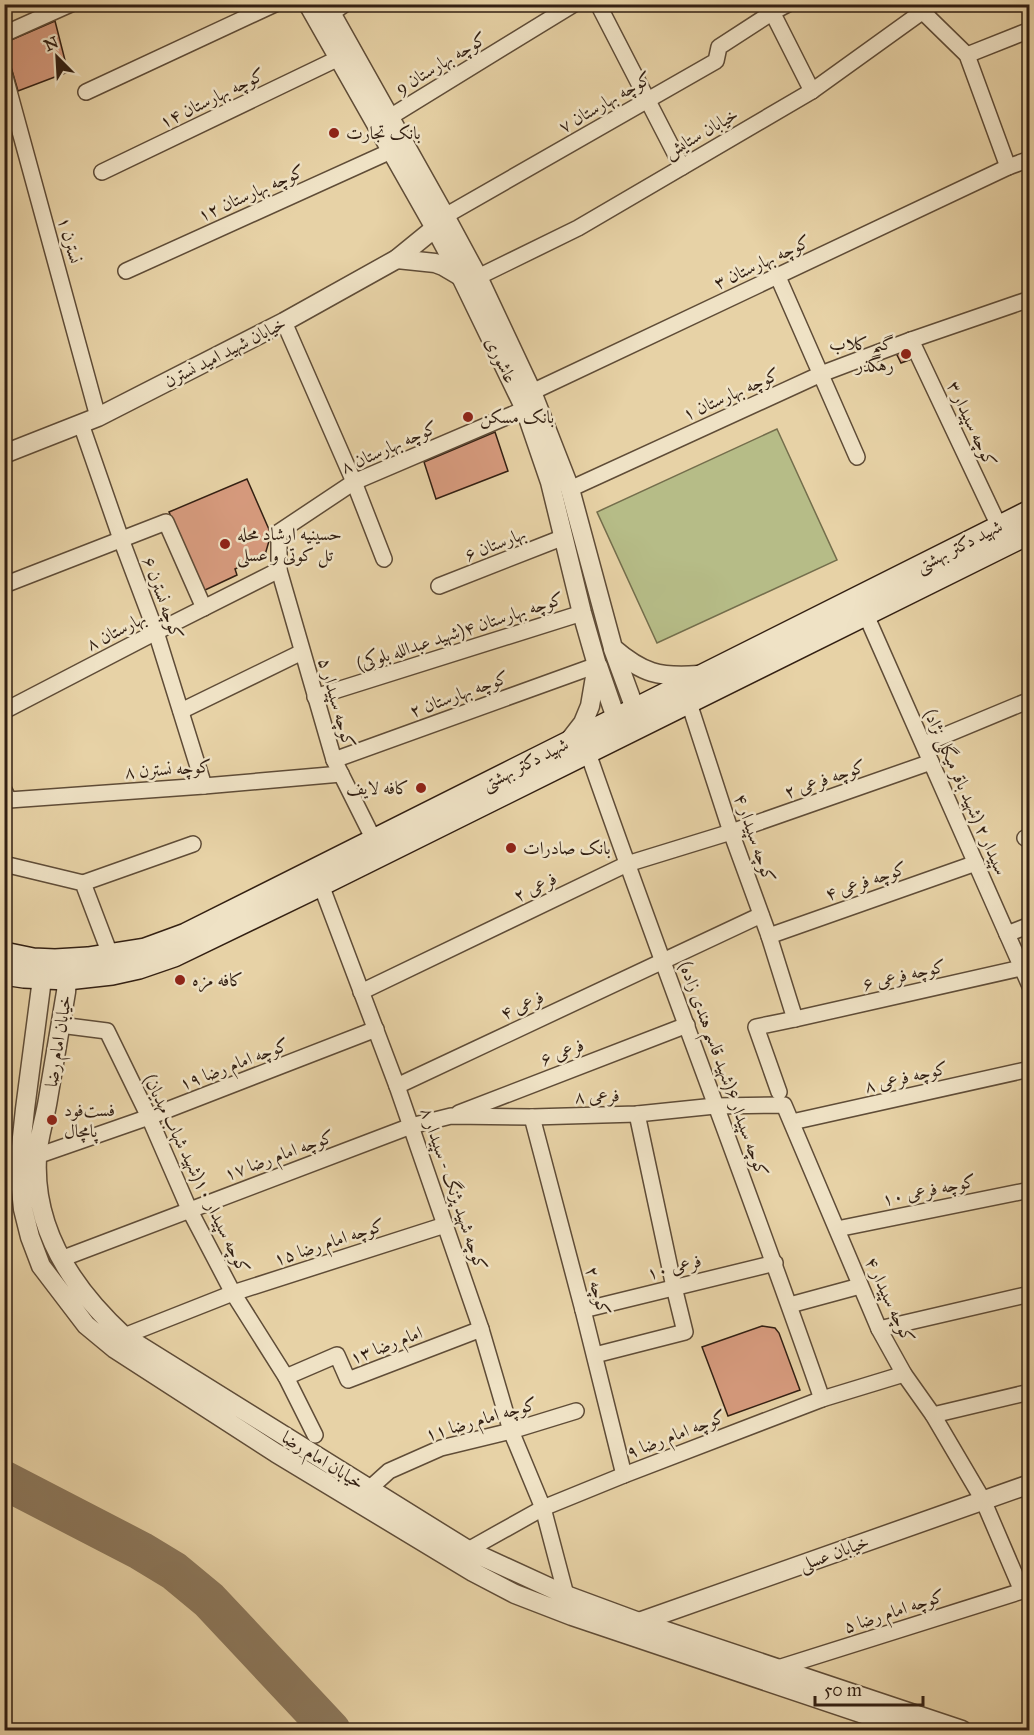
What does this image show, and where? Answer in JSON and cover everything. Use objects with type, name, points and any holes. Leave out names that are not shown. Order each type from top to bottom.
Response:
[{"type":"main road","name":"شهید دکتر بهشتی","points":[[4,953],[33,959],[55,960],[145,949],[186,934],[1029,511]]},
{"type":"main road","name":"شهید دکتر بهشتی","points":[[4,974],[42,979],[67,979],[112,974],[174,956],[1029,533]]},
{"type":"street","points":[[4,34],[71,4]]},
{"type":"street","points":[[86,92],[275,4]]},
{"type":"street","name":"عاشوری","points":[[308,4],[392,151],[440,222]]},
{"type":"street","name":"کوچه بهارستان 9","points":[[390,117],[574,4]]},
{"type":"street","points":[[598,4],[682,167]]},
{"type":"street","name":"کوچه بهارستان ۷","points":[[440,222],[716,61],[719,47],[770,8],[788,4]]},
{"type":"street","name":"عاشوری","points":[[334,8],[390,117],[440,222],[532,392],[570,489],[610,641],[626,713]]},
{"type":"street","points":[[770,8],[812,91]]},
{"type":"street","points":[[928,8],[967,55],[1008,167]]},
{"type":"street","name":"خیابان ستایش","points":[[469,277],[578,228],[812,91],[928,8]]},
{"type":"street","points":[[967,55],[1029,30]]},
{"type":"street","name":"کوچه بهارستان ۱۴","points":[[102,172],[339,58]]},
{"type":"street","name":"نسترن ۱","points":[[4,73],[11,126],[89,420]]},
{"type":"street","name":"کوچه بهارستان ۱۲","points":[[126,271],[392,151]]},
{"type":"street","name":"کوچه بهارستان ۳","points":[[532,392],[1029,159]]},
{"type":"street","name":"خیابان شهید امید نسترن","points":[[4,454],[89,420],[284,322],[397,259],[440,222]]},
{"type":"street","points":[[397,259],[435,263],[469,277]]},
{"type":"street","name":"عاشوری","points":[[469,277],[525,409],[550,482],[597,665],[590,706],[583,723],[569,742]]},
{"type":"street","points":[[778,277],[857,457]]},
{"type":"street","name":"کوچه بهارستان ۱","points":[[570,489],[821,374],[1029,299]]},
{"type":"street","points":[[284,322],[354,482],[384,559]]},
{"type":"street","name":"کوچه سپیدار ۳","points":[[911,340],[999,526]]},
{"type":"street","name":"کوچه بهارستان ۸","points":[[279,570],[279,532],[354,482],[525,409]]},
{"type":"street","name":"کوچه نسترن ۶","points":[[89,420],[121,539],[156,632],[204,786]]},
{"type":"street","points":[[4,585],[166,522],[204,608]]},
{"type":"street","name":"بهارستان ۶","points":[[439,586],[564,537]]},
{"type":"street","name":"بهارستان ۸","points":[[4,711],[279,570]]},
{"type":"street","name":"کوچه سپیدار ۵","points":[[279,570],[337,767],[374,840]]},
{"type":"street","name":"کوچه بهارستان ۴(شهید عبدالله بلوکی)","points":[[315,697],[582,613]]},
{"type":"street","name":"سپیدار ۲ (شهید باقر میگلی نژاد)","points":[[866,615],[1029,986]]},
{"type":"street","points":[[589,640],[610,641],[631,664],[650,672],[675,677],[703,674]]},
{"type":"street","points":[[181,711],[302,652]]},
{"type":"street","points":[[597,665],[634,730]]},
{"type":"street","name":"کوچه بهارستان ۲","points":[[337,767],[597,665]]},
{"type":"street","points":[[924,744],[1027,701]]},
{"type":"street","name":"کوچه سپیدار ۴","points":[[689,703],[795,1019],[756,1027],[782,1099],[879,1329],[904,1374],[933,1416],[983,1500],[1022,1591]]},
{"type":"street","name":"کوچه سپیدار ۶(شهید قاسم هندی زاده)","points":[[588,753],[715,1106],[775,1263],[822,1399]]},
{"type":"street","name":"کوچه فرعی ۲","points":[[731,832],[931,762]]},
{"type":"street","name":"کوچه نسترن ۸","points":[[4,790],[9,800],[204,786],[337,767]]},
{"type":"street","name":"فرعی ۲","points":[[361,992],[627,864],[731,832]]},
{"type":"street","points":[[4,864],[83,883],[193,844]]},
{"type":"street","name":"کوچه فرعی ۴","points":[[769,936],[976,863]]},
{"type":"street","points":[[83,883],[110,954]]},
{"type":"street","name":"کوچه شهید پژنگ - سپیدار ۸","points":[[321,885],[398,1086],[481,1329],[511,1431],[543,1508],[566,1595]]},
{"type":"street","points":[[663,960],[761,915]]},
{"type":"street","points":[[1007,934],[1029,925]]},
{"type":"street","name":"خیابان امام رضا","points":[[911,1731],[572,1616],[516,1594],[473,1572],[276,1453],[115,1349],[86,1325],[41,1266],[23,1209],[20,1179],[25,1109],[42,979],[55,960],[67,979],[37,1156],[41,1205],[48,1230],[61,1259],[81,1290],[124,1336],[468,1550],[566,1595],[639,1622],[962,1731]]},
{"type":"street","name":"فرعی ۴","points":[[398,1086],[663,960]]},
{"type":"street","name":"کوچه فرعی ۶","points":[[795,1019],[1021,968]]},
{"type":"street","name":"فرعی ۶","points":[[451,1116],[687,1025]]},
{"type":"street","name":"کوچه سپیدار ۱۰(شهید شهاب مهدیان)","points":[[60,1026],[107,1031],[189,1209],[233,1293],[286,1377],[315,1435]]},
{"type":"street","name":"کوچه امام رضا ۱۹","points":[[37,1156],[149,1118],[376,1029]]},
{"type":"street","name":"کوچه فرعی ۸","points":[[792,1122],[1029,1069]]},
{"type":"street","name":"فرعی ۸","points":[[411,1126],[451,1116],[532,1117],[637,1114],[782,1099]]},
{"type":"street","points":[[25,1109],[46,1111]]},
{"type":"street","points":[[595,1355],[685,1332],[637,1114]]},
{"type":"street","name":"کوچه ۲","points":[[532,1117],[624,1475]]},
{"type":"street","name":"کوچه امام رضا ۱۷","points":[[61,1259],[411,1126]]},
{"type":"street","name":"کوچه فرعی ۱۰","points":[[837,1229],[1029,1190]]},
{"type":"street","name":"کوچه امام رضا ۱۵","points":[[124,1336],[233,1293],[445,1225]]},
{"type":"street","name":"فرعی ۱۰","points":[[583,1310],[775,1263]]},
{"type":"street","points":[[790,1305],[861,1286]]},
{"type":"street","points":[[879,1329],[1029,1294]]},
{"type":"street","name":"امام رضا ۱۳","points":[[286,1377],[337,1356],[348,1380],[481,1329]]},
{"type":"street","name":"کوچه امام رضا ۹","points":[[468,1550],[543,1508],[624,1475],[822,1399],[904,1374]]},
{"type":"street","points":[[933,1416],[1029,1392]]},
{"type":"street","name":"کوچه امام رضا ۱۱","points":[[369,1489],[389,1471],[441,1448],[511,1431],[576,1411]]},
{"type":"street","name":"خیابان عسلی","points":[[639,1622],[1029,1484]]},
{"type":"street","name":"کوچه امام رضا ۵","points":[[778,1668],[1022,1591]]},
{"type":"green space","points":[[777,429],[837,560],[657,643],[597,512]]},
{"type":"building","points":[[55,21],[68,72],[18,91],[4,43]]},
{"type":"building","name":"گیم کلاب رهگذر","points":[[911,345],[917,357],[901,363],[895,351]]},
{"type":"building","points":[[495,432],[508,471],[436,499],[424,462]]},
{"type":"building","name":"حسینیه ارشاد محله تل کوتی و عسلی","points":[[247,479],[271,534],[265,555],[235,569],[237,575],[203,591],[169,512]]},
{"type":"building","points":[[762,1326],[775,1328],[779,1333],[800,1390],[728,1416],[702,1347]]},
{"type":"taxiway","points":[[4,1480],[141,1551],[174,1571],[209,1600],[331,1730]]},
{"type":"place","name":"بانک تجارت","points":[[334,133]]},
{"type":"place","name":"گیم کلاب رهگذر","points":[[906,354]]},
{"type":"place","name":"بانک مسکن","points":[[468,417]]},
{"type":"place","name":"حسینیه ارشاد محله تل کوتی و عسلی","points":[[225,544]]},
{"type":"place","name":"کافه لایف","points":[[421,788]]},
{"type":"place","name":"بانک صادرات","points":[[511,848]]},
{"type":"place","name":"کافه مزه","points":[[180,980]]},
{"type":"place","name":"فست‌فود پامچال","points":[[52,1120]]}]
